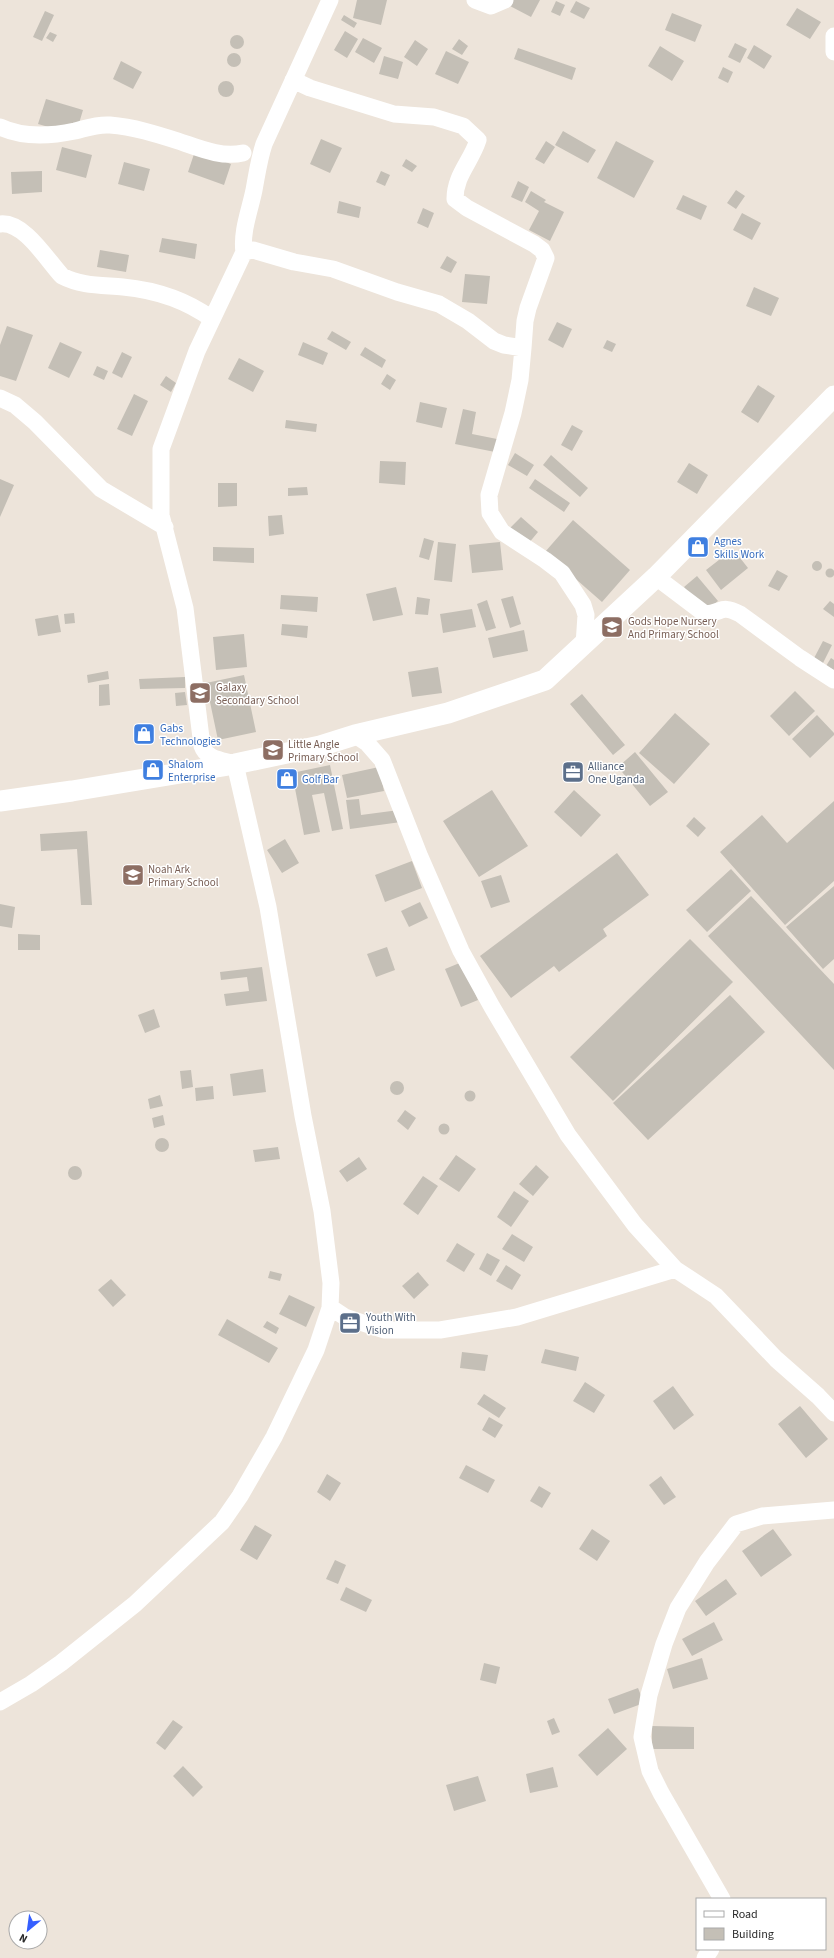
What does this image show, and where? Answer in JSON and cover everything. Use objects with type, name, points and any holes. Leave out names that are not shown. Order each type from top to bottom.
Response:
[{"type":"street","points":[[235,764],[211,758],[204,752],[202,746],[185,608],[161,515],[161,449],[197,351],[244,252],[243,237],[254,189],[258,163],[272,126],[330,0]]},
{"type":"street","points":[[476,0],[491,6],[505,0]]},
{"type":"street","points":[[834,36],[834,52]]},
{"type":"street","points":[[293,80],[310,88],[394,114],[434,117],[463,126],[478,140],[474,152],[462,171],[455,187],[455,199],[467,208],[534,244],[542,250],[546,258],[528,308],[525,321],[520,380],[513,414],[489,495],[490,513],[502,532],[562,573],[584,605],[586,615],[584,645]]},
{"type":"street","points":[[0,127],[45,136],[86,127],[112,125],[137,129],[216,153],[232,155],[243,153]]},
{"type":"street","points":[[0,224],[6,223],[20,229],[62,276],[71,280],[92,285],[131,288],[166,296],[188,304],[212,319]]},
{"type":"street","points":[[244,252],[253,250],[294,262],[332,269],[397,292],[439,304],[468,321],[494,341],[504,345],[523,348]]},
{"type":"street","points":[[0,801],[72,792],[235,764],[320,746],[355,735],[448,713],[541,682],[548,678],[656,577],[834,396]]},
{"type":"street","points":[[0,398],[14,405],[35,422],[101,489],[164,527]]},
{"type":"street","points":[[656,577],[705,614],[723,608],[731,609],[740,614],[800,658],[834,680]]},
{"type":"street","points":[[355,735],[367,743],[382,760],[420,858],[461,951],[492,1007],[568,1135],[635,1225],[675,1269],[716,1296],[776,1359],[818,1396],[834,1414]]},
{"type":"street","points":[[0,1702],[32,1684],[130,1608],[162,1580],[222,1522],[243,1491],[278,1430],[316,1350],[330,1307],[331,1283],[322,1211],[303,1116],[277,956],[258,862],[235,764]]},
{"type":"street","points":[[330,1307],[345,1317],[384,1330],[440,1330],[518,1317],[675,1269]]},
{"type":"street","points":[[721,1898],[650,1771],[642,1737],[651,1688],[664,1644],[678,1608],[707,1562],[736,1524],[762,1516],[834,1510]]},
{"type":"building","points":[[357,0],[387,0],[381,25],[353,18]]},
{"type":"building","points":[[513,0],[540,0],[531,17],[510,6]]},
{"type":"building","points":[[556,1],[565,5],[560,16],[551,12]]},
{"type":"building","points":[[576,1],[590,8],[584,19],[570,12]]},
{"type":"building","points":[[797,8],[821,22],[810,39],[786,25]]},
{"type":"building","points":[[45,11],[54,15],[42,41],[33,37]]},
{"type":"building","points":[[672,13],[702,25],[695,42],[665,30]]},
{"type":"building","points":[[344,15],[357,23],[354,28],[341,20]]},
{"type":"building","points":[[345,31],[358,39],[347,58],[334,50]]},
{"type":"building","points":[[50,32],[57,35],[53,42],[46,38]]},
{"type":"building","points":[[237,35],[242,37],[244,42],[242,47],[237,49],[232,47],[230,42],[232,37]]},
{"type":"building","points":[[363,38],[382,48],[374,63],[355,52]]},
{"type":"building","points":[[459,39],[468,46],[462,55],[452,49]]},
{"type":"building","points":[[415,40],[428,49],[417,66],[404,57]]},
{"type":"building","points":[[735,43],[747,49],[740,63],[728,57]]},
{"type":"building","points":[[754,45],[772,56],[764,69],[747,58]]},
{"type":"building","points":[[660,46],[684,61],[672,81],[648,66]]},
{"type":"building","points":[[518,48],[576,68],[572,80],[514,59]]},
{"type":"building","points":[[446,51],[469,62],[458,84],[435,74]]},
{"type":"building","points":[[231,53],[237,53],[241,57],[241,63],[237,67],[231,67],[227,63],[227,57]]},
{"type":"building","points":[[384,56],[403,62],[398,79],[379,74]]},
{"type":"building","points":[[121,61],[142,72],[133,89],[113,79]]},
{"type":"building","points":[[723,67],[733,72],[728,83],[718,78]]},
{"type":"building","points":[[223,81],[229,81],[234,86],[232,95],[229,97],[223,97],[218,92],[218,86]]},
{"type":"building","points":[[46,99],[83,110],[77,130],[66,132],[38,124]]},
{"type":"building","points":[[563,131],[596,150],[588,163],[555,145]]},
{"type":"building","points":[[321,139],[342,148],[330,173],[310,164]]},
{"type":"building","points":[[546,141],[555,147],[544,164],[535,159]]},
{"type":"building","points":[[616,141],[654,161],[634,198],[597,178]]},
{"type":"building","points":[[62,147],[92,155],[86,178],[56,170]]},
{"type":"building","points":[[195,151],[231,164],[224,185],[188,172]]},
{"type":"building","points":[[406,159],[417,166],[412,172],[402,166]]},
{"type":"building","points":[[124,162],[150,169],[144,191],[118,184]]},
{"type":"building","points":[[42,171],[42,192],[12,194],[11,172]]},
{"type":"building","points":[[381,171],[390,175],[385,186],[376,182]]},
{"type":"building","points":[[518,181],[529,187],[522,202],[511,197]]},
{"type":"building","points":[[736,190],[745,196],[736,209],[727,203]]},
{"type":"building","points":[[531,191],[546,200],[544,202],[564,212],[550,241],[529,230],[539,211],[525,202]]},
{"type":"building","points":[[683,195],[707,206],[701,220],[676,209]]},
{"type":"building","points":[[339,201],[361,207],[359,218],[337,213]]},
{"type":"building","points":[[423,208],[434,213],[428,228],[417,223]]},
{"type":"building","points":[[742,213],[761,223],[752,240],[733,230]]},
{"type":"building","points":[[162,238],[197,244],[195,259],[159,252]]},
{"type":"building","points":[[100,250],[129,255],[126,272],[97,267]]},
{"type":"building","points":[[447,256],[457,262],[451,273],[440,268]]},
{"type":"building","points":[[465,274],[490,276],[487,304],[462,302]]},
{"type":"building","points":[[754,287],[779,298],[771,316],[746,306]]},
{"type":"building","points":[[557,322],[572,329],[563,348],[548,340]]},
{"type":"building","points":[[7,326],[33,335],[16,381],[0,376],[0,345]]},
{"type":"building","points":[[332,331],[351,342],[346,350],[327,339]]},
{"type":"building","points":[[607,340],[616,344],[612,352],[603,348]]},
{"type":"building","points":[[60,342],[82,352],[69,378],[48,368]]},
{"type":"building","points":[[303,342],[328,353],[323,365],[298,355]]},
{"type":"building","points":[[365,347],[386,360],[382,368],[360,355]]},
{"type":"building","points":[[122,352],[132,357],[122,378],[112,373]]},
{"type":"building","points":[[239,358],[264,371],[253,392],[228,379]]},
{"type":"building","points":[[97,366],[108,371],[104,380],[93,375]]},
{"type":"building","points":[[387,374],[396,380],[390,390],[381,384]]},
{"type":"building","points":[[166,376],[176,383],[171,392],[160,385]]},
{"type":"building","points":[[758,385],[775,396],[758,423],[741,412]]},
{"type":"building","points":[[134,394],[148,401],[132,436],[117,429]]},
{"type":"building","points":[[420,402],[447,408],[442,428],[416,422]]},
{"type":"building","points":[[463,409],[476,412],[472,434],[497,439],[495,452],[455,444]]},
{"type":"building","points":[[286,420],[317,424],[316,432],[285,428]]},
{"type":"building","points":[[572,425],[583,431],[572,451],[561,445]]},
{"type":"building","points":[[515,453],[534,465],[527,476],[508,465]]},
{"type":"building","points":[[551,455],[588,488],[580,497],[543,465]]},
{"type":"building","points":[[380,461],[406,462],[405,485],[379,483]]},
{"type":"building","points":[[689,463],[708,475],[697,494],[677,482]]},
{"type":"building","points":[[0,479],[14,485],[0,517]]},
{"type":"building","points":[[535,479],[570,503],[564,512],[529,488]]},
{"type":"building","points":[[218,483],[237,483],[237,506],[218,507]]},
{"type":"building","points":[[307,487],[308,495],[288,496],[288,488]]},
{"type":"building","points":[[282,515],[284,534],[269,536],[268,516]]},
{"type":"building","points":[[521,517],[538,532],[528,544],[510,528]]},
{"type":"building","points":[[573,520],[630,570],[602,602],[545,552]]},
{"type":"building","points":[[424,538],[434,541],[429,560],[419,557]]},
{"type":"building","points":[[438,542],[456,544],[452,582],[434,580]]},
{"type":"building","points":[[500,542],[503,570],[472,573],[469,545]]},
{"type":"building","points":[[213,547],[254,548],[254,563],[213,561]]},
{"type":"building","points":[[733,549],[748,568],[721,590],[706,570]]},
{"type":"building","points":[[817,561],[822,566],[817,571],[812,566]]},
{"type":"building","points":[[830,568],[835,573],[830,578],[825,573]]},
{"type":"building","points":[[777,570],[788,576],[779,591],[768,586]]},
{"type":"building","points":[[697,576],[718,601],[704,612],[684,587]]},
{"type":"building","points":[[396,587],[403,615],[373,621],[366,594]]},
{"type":"building","points":[[281,595],[318,597],[317,612],[280,609]]},
{"type":"building","points":[[513,596],[521,624],[510,628],[501,599]]},
{"type":"building","points":[[417,597],[430,599],[428,615],[415,614]]},
{"type":"building","points":[[487,600],[496,628],[486,631],[477,604]]},
{"type":"building","points":[[830,601],[834,604],[834,617],[823,609]]},
{"type":"building","points":[[472,609],[476,627],[443,633],[440,614]]},
{"type":"building","points":[[74,613],[75,623],[65,624],[64,614]]},
{"type":"building","points":[[58,615],[61,632],[38,636],[35,619]]},
{"type":"building","points":[[282,624],[308,626],[307,638],[281,635]]},
{"type":"building","points":[[524,630],[528,651],[493,658],[488,638]]},
{"type":"building","points":[[244,634],[247,667],[216,670],[213,637]]},
{"type":"building","points":[[823,641],[832,645],[821,667],[812,662]]},
{"type":"building","points":[[831,658],[834,660],[834,670],[826,666]]},
{"type":"building","points":[[438,667],[442,693],[412,697],[408,672]]},
{"type":"building","points":[[108,671],[109,679],[88,683],[87,675]]},
{"type":"building","points":[[244,675],[256,732],[218,740],[206,683]]},
{"type":"building","points":[[185,677],[185,688],[140,689],[139,679]]},
{"type":"building","points":[[109,684],[110,705],[99,706],[99,685]]},
{"type":"building","points":[[795,691],[815,711],[789,736],[770,716]]},
{"type":"building","points":[[185,692],[187,705],[176,706],[175,693]]},
{"type":"building","points":[[582,694],[625,745],[613,755],[570,704]]},
{"type":"building","points":[[675,713],[710,744],[674,784],[639,753]]},
{"type":"building","points":[[817,715],[834,733],[834,735],[810,758],[792,739]]},
{"type":"building","points":[[635,752],[668,792],[650,806],[618,767]]},
{"type":"building","points":[[330,765],[343,829],[332,831],[324,793],[312,795],[320,832],[304,835],[292,773]]},
{"type":"building","points":[[379,767],[384,791],[347,798],[342,775]]},
{"type":"building","points":[[492,790],[528,846],[479,877],[443,821]]},
{"type":"building","points":[[574,790],[601,815],[581,837],[554,812]]},
{"type":"building","points":[[359,799],[361,815],[399,810],[401,822],[350,829],[346,800]]},
{"type":"building","points":[[834,801],[834,881],[785,925],[720,852],[762,815],[787,843]]},
{"type":"building","points":[[694,817],[706,828],[698,837],[686,826]]},
{"type":"building","points":[[87,831],[92,905],[81,905],[77,849],[41,851],[40,834]]},
{"type":"building","points":[[285,839],[299,863],[282,873],[267,850]]},
{"type":"building","points":[[617,853],[649,895],[603,929],[607,936],[559,972],[554,966],[511,998],[480,956]]},
{"type":"building","points":[[412,861],[422,888],[385,902],[375,875]]},
{"type":"building","points":[[731,869],[751,891],[707,932],[686,910]]},
{"type":"building","points":[[501,875],[510,902],[491,908],[481,881]]},
{"type":"building","points":[[834,886],[834,959],[823,969],[786,927]]},
{"type":"building","points":[[751,896],[834,984],[834,1070],[708,936]]},
{"type":"building","points":[[420,902],[428,918],[409,927],[401,911]]},
{"type":"building","points":[[0,904],[15,907],[12,928],[0,926]]},
{"type":"building","points":[[18,934],[40,935],[40,950],[18,950]]},
{"type":"building","points":[[690,939],[733,982],[613,1101],[570,1057]]},
{"type":"building","points":[[387,947],[395,970],[376,977],[367,954]]},
{"type":"building","points":[[462,962],[478,1000],[461,1007],[445,969]]},
{"type":"building","points":[[262,967],[267,1001],[226,1006],[224,994],[249,991],[247,977],[221,980],[220,972]]},
{"type":"building","points":[[730,995],[765,1032],[648,1140],[613,1103]]},
{"type":"building","points":[[154,1009],[160,1027],[145,1033],[138,1015]]},
{"type":"building","points":[[263,1069],[266,1092],[233,1096],[230,1074]]},
{"type":"building","points":[[191,1070],[193,1087],[182,1089],[180,1071]]},
{"type":"building","points":[[397,1081],[402,1083],[404,1088],[402,1093],[397,1095],[392,1093],[390,1088],[392,1083]]},
{"type":"building","points":[[213,1086],[214,1099],[196,1101],[195,1088]]},
{"type":"building","points":[[470,1090],[474,1092],[476,1096],[474,1100],[470,1102],[466,1100],[464,1096],[466,1092]]},
{"type":"building","points":[[160,1095],[163,1106],[150,1109],[148,1099]]},
{"type":"building","points":[[405,1110],[416,1118],[408,1130],[397,1121]]},
{"type":"building","points":[[163,1115],[165,1125],[154,1128],[152,1118]]},
{"type":"building","points":[[442,1124],[446,1124],[448,1125],[448,1133],[442,1134],[439,1131],[439,1127]]},
{"type":"building","points":[[162,1138],[167,1140],[169,1145],[167,1150],[162,1152],[157,1150],[155,1145],[157,1140]]},
{"type":"building","points":[[278,1147],[280,1159],[255,1162],[253,1150]]},
{"type":"building","points":[[456,1155],[476,1169],[459,1192],[439,1179]]},
{"type":"building","points":[[359,1157],[367,1169],[347,1182],[339,1171]]},
{"type":"building","points":[[536,1165],[549,1177],[533,1196],[519,1184]]},
{"type":"building","points":[[72,1166],[78,1166],[82,1170],[82,1176],[78,1180],[72,1180],[68,1176],[68,1170]]},
{"type":"building","points":[[423,1176],[438,1186],[418,1215],[403,1204]]},
{"type":"building","points":[[514,1191],[529,1201],[511,1227],[497,1217]]},
{"type":"building","points":[[512,1234],[533,1247],[524,1262],[502,1249]]},
{"type":"building","points":[[457,1243],[475,1254],[464,1272],[446,1261]]},
{"type":"building","points":[[487,1253],[500,1260],[491,1276],[479,1269]]},
{"type":"building","points":[[506,1265],[521,1275],[512,1290],[496,1281]]},
{"type":"building","points":[[270,1271],[282,1274],[280,1281],[268,1278]]},
{"type":"building","points":[[418,1272],[429,1285],[414,1299],[402,1286]]},
{"type":"building","points":[[111,1279],[126,1295],[113,1307],[98,1290]]},
{"type":"building","points":[[289,1295],[315,1307],[306,1327],[279,1314]]},
{"type":"building","points":[[227,1319],[278,1348],[269,1363],[218,1335]]},
{"type":"building","points":[[267,1321],[279,1328],[276,1334],[263,1327]]},
{"type":"building","points":[[545,1349],[579,1357],[576,1371],[541,1363]]},
{"type":"building","points":[[462,1352],[488,1355],[485,1371],[460,1368]]},
{"type":"building","points":[[585,1382],[605,1395],[594,1413],[573,1401]]},
{"type":"building","points":[[673,1386],[694,1415],[674,1430],[653,1401]]},
{"type":"building","points":[[484,1394],[506,1408],[499,1418],[477,1404]]},
{"type":"building","points":[[800,1406],[828,1439],[806,1458],[778,1424]]},
{"type":"building","points":[[489,1417],[503,1425],[495,1438],[482,1430]]},
{"type":"building","points":[[466,1465],[495,1480],[488,1493],[459,1478]]},
{"type":"building","points":[[327,1474],[341,1483],[330,1501],[317,1492]]},
{"type":"building","points":[[661,1476],[676,1497],[664,1505],[649,1485]]},
{"type":"building","points":[[539,1486],[551,1493],[542,1508],[530,1501]]},
{"type":"building","points":[[255,1525],[272,1535],[257,1560],[240,1550]]},
{"type":"building","points":[[592,1529],[610,1541],[597,1561],[579,1549]]},
{"type":"building","points":[[773,1529],[792,1555],[761,1577],[742,1551]]},
{"type":"building","points":[[335,1560],[346,1565],[338,1584],[326,1579]]},
{"type":"building","points":[[726,1579],[737,1594],[706,1616],[695,1601]]},
{"type":"building","points":[[346,1587],[372,1600],[366,1612],[340,1600]]},
{"type":"building","points":[[714,1622],[723,1640],[692,1656],[682,1639]]},
{"type":"building","points":[[702,1658],[708,1679],[673,1689],[667,1669]]},
{"type":"building","points":[[484,1663],[500,1667],[496,1684],[480,1680]]},
{"type":"building","points":[[638,1688],[644,1703],[614,1714],[608,1699]]},
{"type":"building","points":[[554,1718],[560,1732],[552,1735],[547,1721]]},
{"type":"building","points":[[173,1720],[183,1727],[165,1750],[156,1743]]},
{"type":"building","points":[[652,1726],[694,1727],[694,1749],[652,1749]]},
{"type":"building","points":[[608,1728],[627,1749],[597,1776],[578,1755]]},
{"type":"building","points":[[183,1766],[203,1787],[193,1797],[173,1776]]},
{"type":"building","points":[[553,1767],[558,1787],[530,1793],[526,1774]]},
{"type":"building","points":[[478,1776],[486,1801],[454,1811],[446,1785]]},
{"type":"place","name":"Agnes Skills Work","points":[[698,547]]},
{"type":"place","name":"Gods Hope Nursery And Primary School","points":[[612,627]]},
{"type":"place","name":"Galaxy Secondary School","points":[[200,693]]},
{"type":"place","name":"Gabs Technologies","points":[[144,734]]},
{"type":"place","name":"Little Angle Primary School","points":[[273,750]]},
{"type":"place","name":"Shalom Enterprise","points":[[153,770]]},
{"type":"place","name":"Alliance One Uganda","points":[[573,772]]},
{"type":"place","name":"Golf Bar","points":[[287,779]]},
{"type":"place","name":"Noah Ark Primary School","points":[[133,875]]},
{"type":"place","name":"Youth With Vision","points":[[350,1323]]}]
